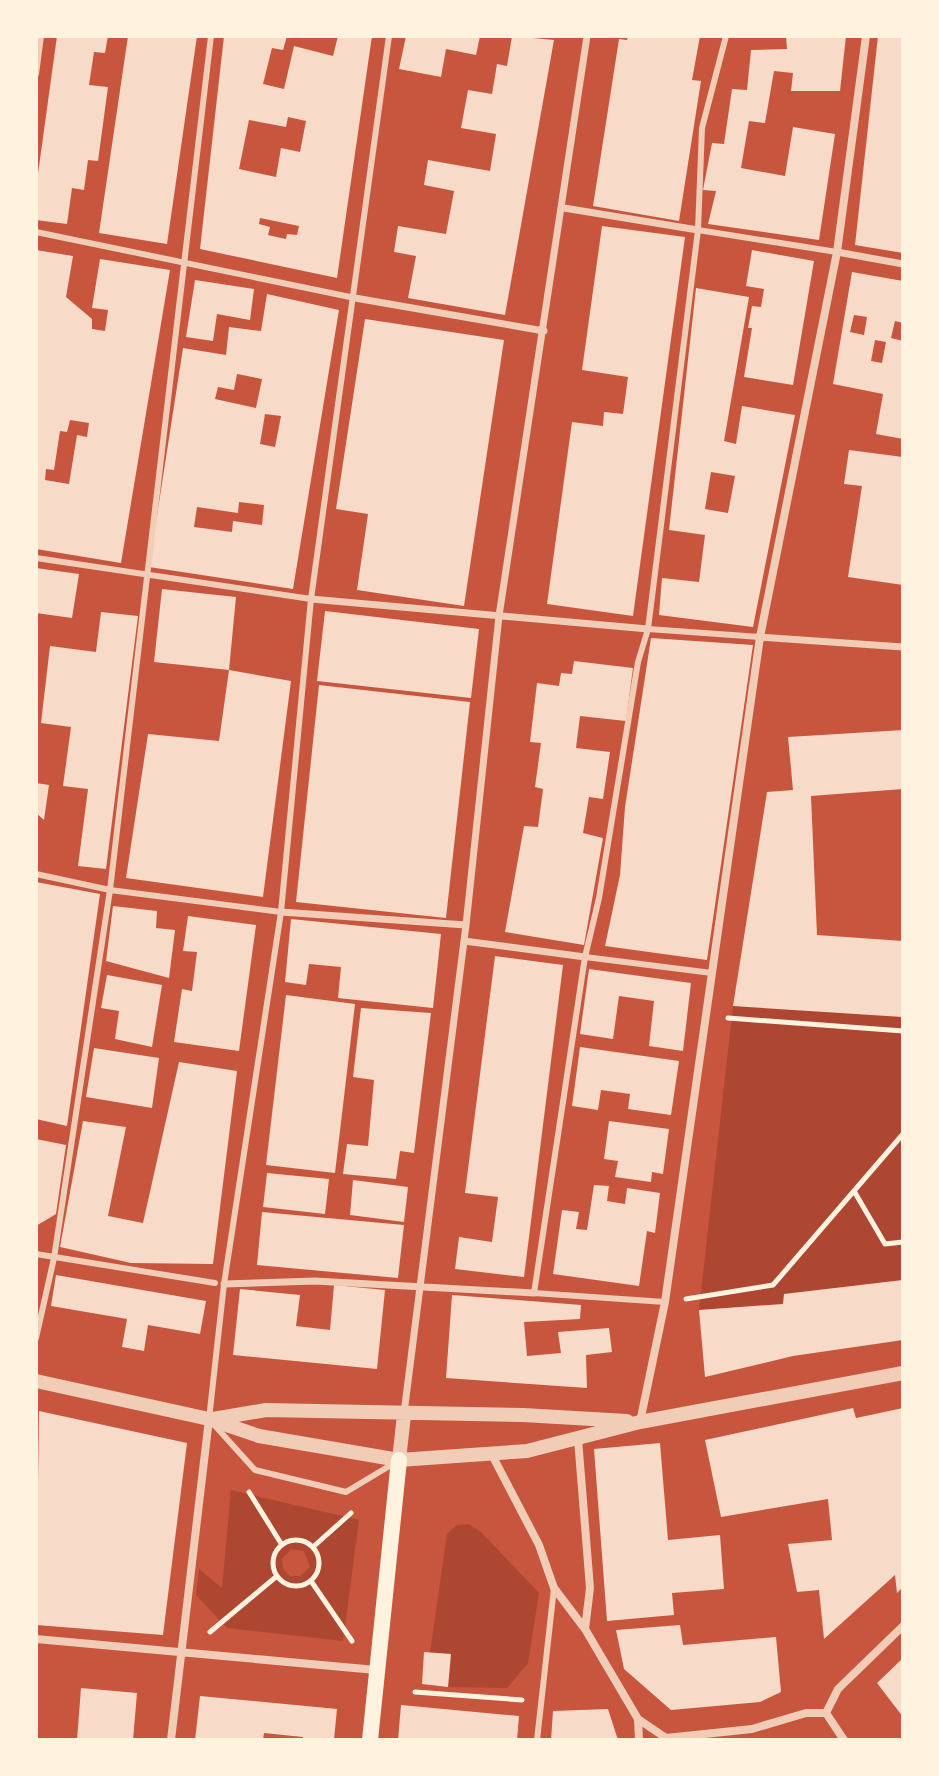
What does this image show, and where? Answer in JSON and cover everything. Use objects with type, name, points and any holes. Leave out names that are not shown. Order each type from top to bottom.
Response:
[{"type":"main road","points":[[370,1740],[399,1460]]},
{"type":"street","points":[[399,1460],[466,925],[499,616],[564,208],[587,38],[574,36]]},
{"type":"street","points":[[640,1422],[665,1302],[760,637],[837,252],[866,36]]},
{"type":"street","points":[[564,208],[698,230]]},
{"type":"street","points":[[837,252],[903,264]]},
{"type":"street","points":[[355,298],[544,331]]},
{"type":"street","points":[[311,599],[648,629]]},
{"type":"street","points":[[760,637],[903,647]]},
{"type":"street","points":[[281,912],[466,925]]},
{"type":"street","points":[[464,941],[585,957]]},
{"type":"street","points":[[224,1284],[315,1281],[534,1293]]},
{"type":"street","points":[[36,1381],[209,1419],[259,1436],[399,1460],[492,1455],[578,1439],[640,1422],[903,1373]]},
{"type":"street","points":[[209,1419],[266,1410],[523,1415],[640,1422]]},
{"type":"street","points":[[171,1740],[209,1419]]},
{"type":"street","points":[[578,1439],[590,1588],[585,1629]]},
{"type":"street","points":[[492,1455],[539,1545],[554,1588],[585,1629],[638,1719],[666,1738],[752,1729],[806,1713],[826,1713]]},
{"type":"street","points":[[826,1713],[838,1689],[903,1626]]},
{"type":"street","points":[[36,1639],[376,1670]]},
{"type":"street","points":[[826,1713],[844,1740]]},
{"type":"street","points":[[638,1719],[639,1740]]},
{"type":"lane","points":[[36,74],[41,36]]},
{"type":"lane","points":[[36,1338],[54,1258],[110,890],[130,733],[144,574],[211,36]]},
{"type":"lane","points":[[389,36],[311,599],[281,912],[224,1284],[209,1419],[255,1470],[346,1492],[399,1460]]},
{"type":"lane","points":[[665,1302],[534,1293],[585,957],[605,867],[638,662],[648,629],[698,230],[702,128],[726,36]]},
{"type":"lane","points":[[698,230],[837,252]]},
{"type":"lane","points":[[36,232],[183,265],[355,298]]},
{"type":"lane","points":[[36,558],[311,599]]},
{"type":"lane","points":[[648,629],[760,637]]},
{"type":"lane","points":[[36,874],[110,890],[281,912]]},
{"type":"lane","points":[[585,957],[713,973]]},
{"type":"lane","points":[[36,1254],[215,1283]]},
{"type":"lane","points":[[537,1740],[554,1588]]},
{"type":"path","points":[[707,1017],[903,1031]]},
{"type":"path","points":[[665,1302],[773,1285],[903,1134]]},
{"type":"path","points":[[854,1191],[885,1244],[903,1242]]},
{"type":"path","points":[[243,1482],[282,1545]]},
{"type":"path","points":[[313,1547],[353,1510]]},
{"type":"path","points":[[300,1541],[313,1547],[319,1568],[311,1581],[289,1586],[277,1576],[273,1562],[282,1545],[300,1541]]},
{"type":"path","points":[[208,1634],[277,1576]]},
{"type":"path","points":[[311,1581],[352,1641]]},
{"type":"path","points":[[415,1692],[541,1702]]},
{"type":"shaded area","points":[[733,1006],[903,1017],[903,1280],[784,1294],[783,1304],[699,1310]]},
{"type":"shaded area","points":[[231,1490],[359,1520],[343,1641],[227,1628],[196,1595],[199,1569],[222,1588]],"holes":[[[291,1549],[304,1551],[310,1567],[300,1576],[290,1576],[283,1569],[282,1559]]]},
{"type":"shaded area","points":[[468,1524],[481,1532],[539,1593],[528,1663],[507,1688],[448,1687],[451,1654],[430,1653],[447,1534],[457,1525]]},
{"type":"building","points":[[57,36],[108,36],[105,53],[94,52],[89,85],[108,87],[98,161],[88,160],[84,190],[72,188],[67,224],[36,220],[36,188]]},
{"type":"building","points":[[128,36],[197,36],[167,244],[99,233]]},
{"type":"building","points":[[224,36],[287,36],[283,50],[272,48],[263,84],[284,89],[294,46],[333,56],[338,36],[372,36],[337,278],[200,249]],"holes":[[[288,117],[306,121],[300,152],[281,148],[276,177],[239,169],[249,120],[286,127]],[[260,218],[299,226],[297,235],[287,234],[286,239],[268,235],[270,227],[259,224]]]},
{"type":"building","points":[[406,36],[480,36],[476,55],[446,49],[441,77],[399,69]]},
{"type":"building","points":[[512,36],[554,40],[505,315],[408,298],[416,256],[394,252],[398,226],[446,234],[454,191],[424,185],[428,160],[490,171],[496,134],[461,128],[468,90],[492,94],[497,64],[507,66]]},
{"type":"building","points":[[628,36],[700,36],[692,80],[701,81],[679,221],[593,206],[619,39],[627,40]]},
{"type":"building","points":[[786,36],[846,36],[840,91],[791,91],[793,73],[774,71],[765,123],[749,121],[741,168],[785,176],[793,127],[835,134],[819,240],[708,224],[716,191],[703,190],[712,143],[724,144],[732,89],[747,90],[751,50],[787,49]]},
{"type":"building","points":[[878,36],[903,36],[903,253],[855,245]]},
{"type":"building","points":[[602,226],[685,237],[633,616],[547,604],[572,422],[603,426],[604,412],[623,414],[628,377],[582,370]]},
{"type":"building","points":[[36,250],[73,256],[66,297],[92,319],[92,329],[105,331],[108,310],[92,308],[100,259],[170,270],[121,563],[36,549]],"holes":[[[70,420],[89,423],[87,437],[77,435],[69,484],[45,480],[46,469],[54,470],[60,431],[67,432]]]},
{"type":"building","points":[[752,250],[814,261],[793,385],[744,377],[752,328],[748,328],[752,306],[761,307],[764,289],[746,286]]},
{"type":"building","points":[[852,272],[903,281],[903,323],[895,321],[891,338],[903,341],[903,439],[876,434],[883,394],[833,384]],"holes":[[[854,315],[867,317],[864,335],[850,332]],[[875,340],[886,342],[882,363],[871,361]]]},
{"type":"building","points":[[195,280],[254,289],[250,320],[217,314],[213,341],[186,337]]},
{"type":"building","points":[[696,288],[749,297],[724,441],[736,444],[742,406],[795,415],[753,627],[659,615],[662,578],[699,582],[705,535],[669,530]],"holes":[[[711,472],[735,476],[728,513],[705,509]]]},
{"type":"building","points":[[267,294],[339,310],[293,589],[149,567],[183,348],[226,355],[229,327],[261,331]],"holes":[[[237,374],[262,379],[256,408],[215,399],[218,387],[234,390]],[[265,414],[281,416],[275,447],[260,444]],[[239,502],[264,505],[262,525],[233,521],[232,532],[194,527],[197,507],[238,513]]]},
{"type":"building","points":[[365,319],[504,340],[464,606],[357,590],[368,514],[336,509]]},
{"type":"building","points":[[849,450],[903,457],[903,585],[848,577],[862,486],[844,484]]},
{"type":"building","points":[[36,568],[79,574],[72,618],[36,613]]},
{"type":"building","points":[[162,589],[236,597],[229,670],[154,662]]},
{"type":"building","points":[[325,611],[479,629],[471,698],[317,681]]},
{"type":"building","points":[[101,612],[138,616],[106,869],[78,866],[88,789],[63,786],[71,727],[41,723],[50,646],[96,652]]},
{"type":"building","points":[[651,638],[753,645],[707,960],[605,946],[620,875],[625,807]]},
{"type":"building","points":[[574,661],[633,668],[626,721],[580,716],[576,748],[610,752],[603,799],[589,797],[583,833],[603,838],[584,945],[505,932],[524,826],[538,827],[543,789],[535,787],[541,743],[530,742],[537,683],[559,686],[561,673],[572,674]]},
{"type":"building","points":[[229,670],[291,681],[263,897],[126,878],[148,734],[219,741]]},
{"type":"building","points":[[319,685],[470,702],[446,918],[296,902]]},
{"type":"building","points":[[903,730],[903,789],[811,796],[817,935],[903,941],[903,1017],[733,1006],[767,792],[793,790],[788,737]]},
{"type":"building","points":[[36,783],[49,785],[44,820],[36,813]]},
{"type":"building","points":[[36,882],[100,894],[67,1126],[36,1119]]},
{"type":"building","points":[[113,906],[157,911],[156,928],[175,930],[169,978],[106,961]]},
{"type":"building","points":[[188,916],[256,925],[239,1051],[174,1042],[182,989],[192,991],[197,952],[183,951]]},
{"type":"building","points":[[291,919],[441,934],[433,1008],[338,998],[341,967],[309,964],[306,985],[285,982]]},
{"type":"building","points":[[495,956],[563,965],[524,1277],[455,1269],[459,1237],[492,1242],[498,1197],[465,1193]]},
{"type":"building","points":[[589,969],[691,983],[683,1051],[649,1046],[654,1001],[619,996],[613,1039],[580,1034]]},
{"type":"building","points":[[107,975],[162,985],[152,1047],[115,1039],[119,1011],[101,1008]]},
{"type":"building","points":[[286,995],[355,1004],[335,1173],[266,1165]]},
{"type":"building","points":[[361,1008],[431,1013],[414,1153],[400,1151],[396,1179],[343,1174],[347,1144],[368,1146],[374,1080],[353,1077]]},
{"type":"building","points":[[580,1047],[679,1061],[671,1115],[628,1109],[630,1094],[601,1090],[598,1110],[572,1106]]},
{"type":"building","points":[[94,1048],[159,1058],[152,1108],[86,1097]]},
{"type":"building","points":[[179,1062],[237,1071],[213,1264],[131,1263],[60,1247],[83,1121],[126,1127],[108,1216],[143,1223]]},
{"type":"building","points":[[609,1121],[669,1129],[663,1174],[652,1172],[651,1182],[615,1177],[618,1161],[604,1159]]},
{"type":"building","points":[[36,1139],[66,1145],[56,1214],[36,1226]]},
{"type":"building","points":[[267,1173],[329,1179],[325,1214],[263,1207]]},
{"type":"building","points":[[353,1180],[408,1187],[404,1222],[350,1215]]},
{"type":"building","points":[[594,1185],[609,1186],[607,1201],[625,1204],[627,1188],[660,1193],[655,1233],[647,1231],[639,1286],[553,1274],[562,1210],[579,1212],[576,1229],[587,1230]]},
{"type":"building","points":[[262,1212],[404,1225],[398,1278],[257,1265]]},
{"type":"building","points":[[56,1275],[206,1301],[200,1334],[148,1325],[144,1351],[122,1347],[127,1319],[51,1306]]},
{"type":"building","points":[[903,1280],[903,1340],[793,1356],[705,1377],[699,1310],[783,1304],[784,1294]]},
{"type":"building","points":[[334,1285],[385,1290],[377,1369],[233,1355],[240,1289],[300,1295],[296,1326],[330,1330]]},
{"type":"building","points":[[452,1295],[581,1305],[580,1319],[524,1322],[527,1356],[561,1353],[558,1332],[609,1328],[612,1352],[586,1355],[587,1388],[446,1378]]},
{"type":"building","points":[[853,1408],[856,1418],[903,1408],[903,1587],[897,1593],[895,1575],[824,1639],[819,1590],[797,1592],[788,1544],[832,1540],[828,1499],[721,1517],[705,1440]]},
{"type":"building","points":[[39,1411],[187,1443],[163,1635],[36,1625]]},
{"type":"building","points":[[660,1443],[668,1540],[720,1535],[724,1589],[672,1593],[674,1615],[607,1621],[594,1449]]},
{"type":"building","points":[[680,1625],[683,1645],[776,1637],[781,1692],[760,1702],[671,1710],[624,1669],[616,1630]]},
{"type":"building","points":[[424,1652],[451,1654],[448,1687],[422,1684]]},
{"type":"building","points":[[903,1658],[903,1717],[877,1683]]},
{"type":"building","points":[[81,1688],[137,1693],[133,1740],[77,1740]]},
{"type":"building","points":[[200,1696],[337,1709],[334,1740],[303,1740],[303,1737],[264,1733],[263,1740],[195,1740]]},
{"type":"building","points":[[401,1705],[519,1716],[517,1740],[398,1740]]},
{"type":"building","points":[[608,1709],[618,1740],[551,1740],[553,1711]]}]
